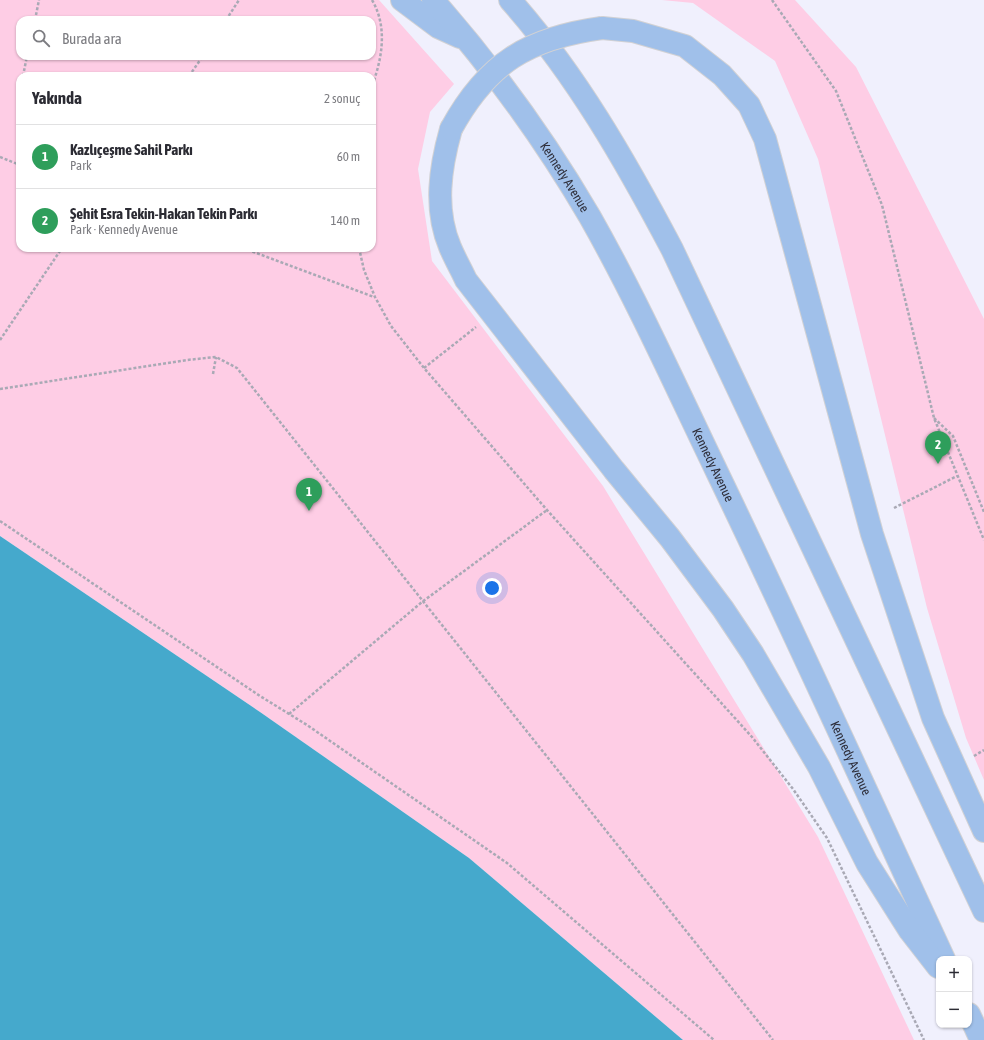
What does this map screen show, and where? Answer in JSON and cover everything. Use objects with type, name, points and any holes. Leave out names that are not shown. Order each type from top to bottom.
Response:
[{"type":"highway","points":[[402,0],[438,27],[470,42]]},
{"type":"highway","name":"Kennedy Avenue","points":[[433,0],[470,42],[511,96],[556,162],[590,217],[632,296],[736,513],[943,956]]},
{"type":"highway","points":[[510,0],[561,64],[592,111],[634,178],[672,249],[984,910]]},
{"type":"highway","points":[[936,964],[910,931],[867,863],[819,767],[753,654],[723,609],[670,538],[614,470],[466,280],[449,246],[441,213],[440,188],[444,154],[451,129],[464,106],[478,87],[498,68],[516,54],[537,44],[560,36],[602,28],[633,31],[685,46],[722,75],[749,106],[765,139],[872,534],[886,578],[933,718],[984,831]]},
{"type":"highway","points":[[972,1020],[981,1040]]},
{"type":"path","points":[[36,16],[39,0]]},
{"type":"path","points":[[229,16],[239,0]]},
{"type":"path","points":[[372,0],[376,8],[382,33],[382,52],[376,72]]},
{"type":"path","points":[[772,0],[836,91],[882,206],[934,418],[984,540]]},
{"type":"path","points":[[24,72],[26,60]]},
{"type":"path","points":[[192,72],[199,60]]},
{"type":"path","points":[[0,157],[16,163]]},
{"type":"path","points":[[0,340],[59,252]]},
{"type":"path","points":[[254,252],[375,297]]},
{"type":"path","points":[[359,252],[364,270],[375,297],[390,326],[424,368],[547,510],[752,736],[793,789],[827,838],[924,1040]]},
{"type":"path","points":[[424,368],[476,327]]},
{"type":"path","points":[[213,374],[216,357]]},
{"type":"path","points":[[0,389],[187,360],[216,357],[237,368],[422,602],[773,1040]]},
{"type":"path","points":[[934,418],[953,436],[984,512]]},
{"type":"path","points":[[894,508],[957,476]]},
{"type":"path","points":[[289,714],[422,602],[547,510]]},
{"type":"path","points":[[0,521],[289,714],[508,863],[714,1040]]},
{"type":"path","points":[[970,758],[984,750]]},
{"type":"shaded area","points":[[0,0],[379,0],[454,84],[430,112],[418,169],[432,261],[603,486],[818,837],[914,1040],[683,1040],[469,858],[260,712],[0,536]]},
{"type":"shaded area","points":[[662,0],[795,0],[856,67],[984,319],[984,780],[966,738],[927,608],[818,159],[775,61],[693,3]]},
{"type":"water","points":[[0,536],[260,712],[469,858],[683,1040],[0,1040]]},
{"type":"place","name":"Şehit Esra Tekin-Hakan Tekin Parkı","points":[[938,464]]},
{"type":"place","name":"Kazlıçeşme Sahil Parkı","points":[[309,511]]}]
